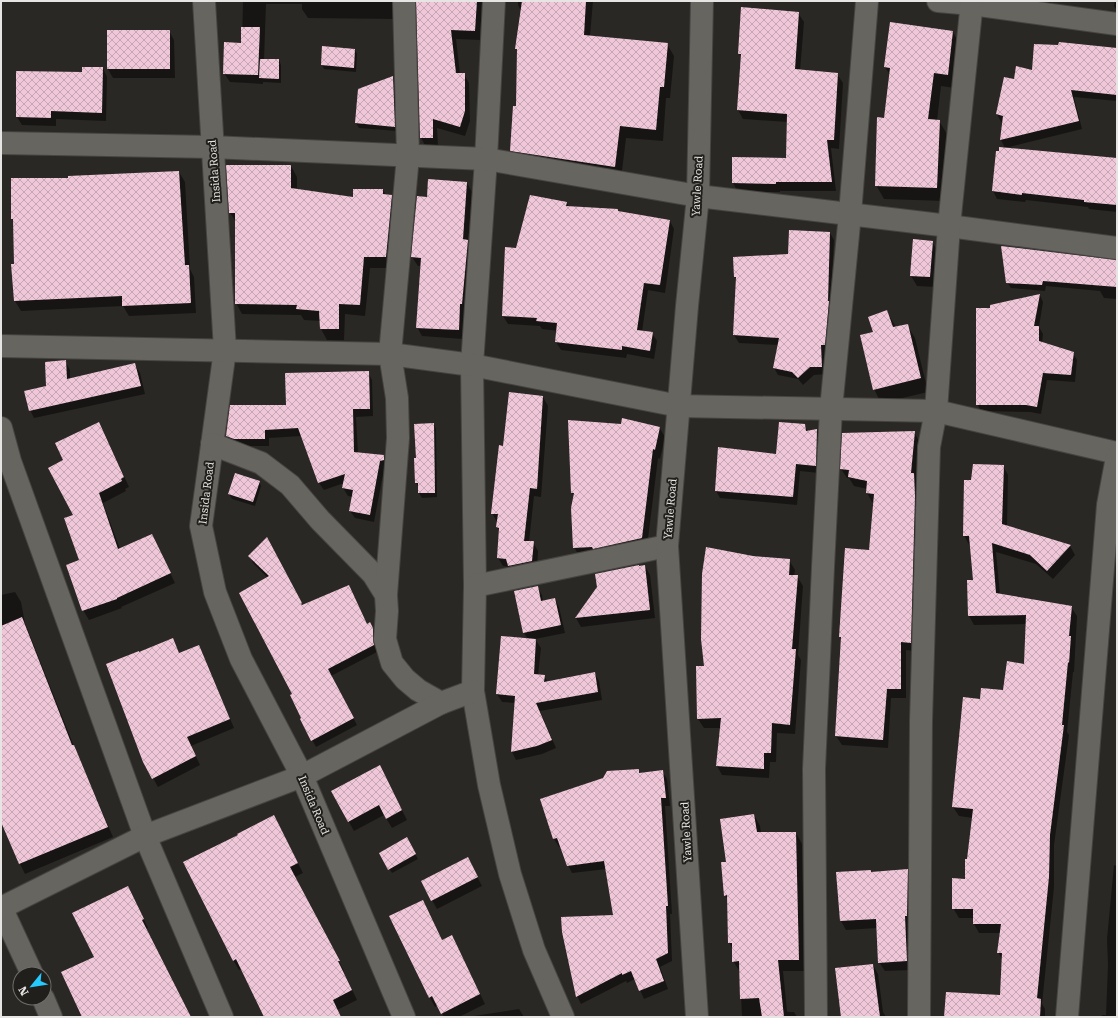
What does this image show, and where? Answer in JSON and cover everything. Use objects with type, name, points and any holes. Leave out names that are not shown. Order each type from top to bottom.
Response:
[{"type":"street","name":"Insida Road","points":[[204,1],[225,350],[201,526],[215,592],[241,659],[302,776],[404,1017]]},
{"type":"street","points":[[404,1],[408,156],[390,354],[396,398],[398,438],[386,595],[386,639],[392,662],[404,679],[418,690],[441,703]]},
{"type":"street","points":[[494,1],[486,159],[472,365],[475,586],[473,691],[489,785],[510,874],[534,950],[563,1017]]},
{"type":"street","name":"Yawle Road","points":[[697,1017],[667,546],[687,306],[698,196],[702,1]]},
{"type":"street","points":[[816,1017],[814,769],[831,409],[850,214],[867,1]]},
{"type":"street","points":[[938,1],[972,2],[1117,24]]},
{"type":"street","points":[[919,1017],[920,721],[929,447],[936,411],[950,226],[972,2]]},
{"type":"street","points":[[1,143],[212,147],[486,159],[698,196],[950,226],[1117,248]]},
{"type":"street","points":[[1,346],[390,354],[472,365],[679,406],[936,411],[1117,453]]},
{"type":"street","points":[[1,428],[6,462],[145,836],[222,1017]]},
{"type":"street","points":[[212,444],[261,463],[290,485],[320,520],[373,574],[386,595]]},
{"type":"street","points":[[1067,1017],[1108,513],[1117,457]]},
{"type":"street","points":[[475,586],[667,546]]},
{"type":"street","points":[[28,966],[1,907],[145,836],[302,776],[441,703],[473,691]]},
{"type":"street","points":[[46,1006],[51,1017]]},
{"type":"building","points":[[416,1],[477,1],[475,31],[451,30],[456,73],[465,73],[465,111],[460,127],[433,119],[433,138],[420,138]]},
{"type":"building","points":[[522,1],[586,1],[584,35],[668,43],[664,87],[660,87],[656,130],[620,126],[615,167],[510,151],[513,106],[516,106],[517,49],[515,49]]},
{"type":"building","points":[[741,7],[799,12],[795,69],[838,73],[834,140],[827,140],[832,182],[776,182],[776,184],[732,183],[732,157],[786,158],[787,114],[737,110],[741,54],[738,54]]},
{"type":"building","points":[[890,22],[953,31],[948,75],[934,73],[928,119],[940,120],[937,188],[875,186],[877,117],[884,118],[890,68],[884,67]]},
{"type":"building","points":[[241,27],[260,27],[258,75],[223,74],[224,42],[241,43]]},
{"type":"building","points":[[107,30],[170,30],[170,69],[107,69]]},
{"type":"building","points":[[1059,42],[1117,48],[1117,95],[1071,90],[1079,121],[1000,140],[1003,116],[996,114],[1004,77],[1014,79],[1016,66],[1032,70],[1034,44],[1058,45]]},
{"type":"building","points":[[322,46],[355,49],[354,68],[321,65]]},
{"type":"building","points":[[260,59],[279,59],[279,79],[259,78]]},
{"type":"building","points":[[82,67],[103,67],[102,113],[51,111],[51,118],[16,117],[16,71],[82,72]]},
{"type":"building","points":[[393,76],[395,127],[355,123],[358,89]]},
{"type":"building","points":[[999,147],[1117,158],[1117,205],[1022,193],[1022,195],[992,191],[996,151],[999,151]]},
{"type":"building","points":[[226,165],[291,165],[291,188],[353,197],[353,189],[383,189],[383,194],[392,195],[386,257],[364,257],[360,305],[339,304],[339,329],[320,329],[319,311],[296,309],[297,305],[235,304],[235,213],[229,213]]},
{"type":"building","points":[[179,171],[185,265],[189,265],[191,303],[122,306],[122,296],[14,301],[11,264],[14,264],[13,219],[11,219],[11,178],[68,178],[68,176]]},
{"type":"building","points":[[428,179],[467,182],[463,239],[468,240],[462,304],[460,304],[459,330],[416,328],[421,258],[411,257],[417,196],[427,197]]},
{"type":"building","points":[[530,195],[567,202],[566,206],[618,209],[618,211],[670,220],[660,285],[644,283],[637,330],[653,332],[650,351],[622,346],[622,350],[555,342],[557,323],[536,321],[537,318],[502,316],[505,247],[516,248]]},
{"type":"building","points":[[789,230],[830,232],[829,301],[825,345],[821,345],[822,367],[810,367],[798,378],[792,372],[773,368],[779,338],[733,335],[736,277],[734,277],[733,257],[788,254]]},
{"type":"building","points":[[913,239],[933,241],[930,277],[910,276]]},
{"type":"building","points":[[1001,246],[1117,260],[1117,287],[1043,281],[1042,285],[1006,283]]},
{"type":"building","points":[[1040,294],[1034,326],[1039,326],[1039,341],[1074,352],[1071,375],[1043,373],[1037,407],[1026,405],[976,405],[976,308],[990,308],[990,305]]},
{"type":"building","points":[[887,310],[893,327],[908,324],[921,378],[873,390],[860,335],[873,332],[868,317]]},
{"type":"building","points":[[66,360],[67,379],[135,363],[141,386],[29,411],[24,391],[46,386],[45,362]]},
{"type":"building","points":[[369,371],[370,409],[353,409],[354,452],[384,455],[384,460],[380,461],[370,515],[349,511],[353,490],[342,488],[345,474],[318,483],[298,428],[265,430],[265,439],[234,439],[226,436],[230,405],[286,405],[285,373]]},
{"type":"building","points":[[509,392],[543,396],[537,489],[530,488],[524,541],[534,541],[532,561],[508,566],[506,559],[497,558],[499,528],[496,527],[498,514],[491,514],[499,445],[503,446]]},
{"type":"building","points":[[622,418],[660,427],[655,450],[653,449],[642,538],[593,549],[592,547],[573,548],[571,508],[574,493],[571,493],[568,420],[621,424]]},
{"type":"building","points":[[99,422],[124,477],[121,479],[122,481],[99,493],[118,549],[152,534],[171,573],[117,599],[82,611],[66,565],[79,560],[64,518],[73,515],[48,468],[63,460],[55,443]]},
{"type":"building","points":[[779,422],[805,424],[806,431],[817,429],[816,466],[796,464],[793,497],[715,491],[718,447],[776,454]]},
{"type":"building","points":[[434,423],[435,493],[418,493],[418,483],[415,483],[414,458],[416,458],[414,424]]},
{"type":"building","points":[[915,431],[911,473],[914,473],[915,496],[911,643],[901,642],[901,689],[887,689],[883,740],[835,736],[841,637],[839,637],[845,548],[869,550],[874,494],[866,493],[867,481],[848,477],[849,470],[840,469],[842,433]]},
{"type":"building","points":[[973,464],[1004,465],[1002,524],[1071,545],[1047,571],[1030,555],[992,543],[996,593],[1072,606],[1069,636],[1071,636],[1069,663],[1068,662],[1062,725],[1064,725],[1050,835],[1049,877],[1037,998],[1041,999],[1040,1017],[944,1017],[946,992],[1000,995],[1002,953],[997,953],[1001,924],[973,924],[973,909],[952,909],[952,878],[965,879],[965,859],[967,859],[973,809],[952,807],[963,697],[980,699],[981,688],[1003,690],[1007,661],[1024,664],[1026,615],[968,616],[967,580],[973,580],[969,536],[963,536],[964,480],[971,480]]},
{"type":"building","points":[[235,473],[260,481],[253,502],[228,494]]},
{"type":"building","points":[[267,537],[302,605],[349,585],[367,624],[370,622],[373,628],[374,645],[328,669],[354,718],[311,741],[290,695],[292,694],[239,593],[269,576],[248,556]]},
{"type":"building","points":[[706,547],[753,556],[790,559],[789,575],[798,575],[792,649],[796,649],[790,725],[772,723],[771,753],[764,753],[764,769],[716,766],[721,718],[697,719],[696,666],[704,666],[701,639],[702,574]]},
{"type":"building","points":[[645,565],[650,610],[575,618],[597,587],[595,574]]},
{"type":"building","points":[[538,586],[541,601],[555,598],[561,625],[523,633],[514,591]]},
{"type":"building","points":[[22,617],[72,745],[74,745],[108,827],[19,864],[1,822],[1,626]]},
{"type":"building","points":[[501,636],[536,639],[534,674],[545,675],[544,682],[595,672],[598,692],[536,703],[552,740],[537,746],[511,752],[515,696],[496,694]]},
{"type":"building","points":[[173,638],[179,653],[199,645],[230,719],[187,737],[196,756],[152,779],[143,762],[106,664]]},
{"type":"building","points":[[380,765],[402,810],[386,819],[379,805],[348,822],[331,791]]},
{"type":"building","points":[[639,769],[639,773],[663,770],[666,798],[661,798],[668,906],[666,906],[668,953],[656,959],[664,981],[639,991],[631,971],[622,975],[622,973],[576,997],[562,932],[561,917],[613,915],[604,861],[567,866],[557,838],[553,839],[540,799],[603,778],[607,771]]},
{"type":"building","points":[[754,814],[757,832],[796,832],[799,960],[778,960],[784,1017],[762,1017],[759,998],[740,999],[739,961],[732,962],[732,943],[728,943],[727,895],[724,896],[721,862],[726,862],[720,819]]},
{"type":"building","points":[[274,815],[298,863],[290,867],[340,961],[338,961],[352,990],[333,1000],[341,1017],[264,1017],[236,959],[233,961],[183,862],[238,835],[237,834]]},
{"type":"building","points":[[407,837],[416,854],[388,870],[379,853]]},
{"type":"building","points":[[468,857],[478,877],[431,901],[421,881]]},
{"type":"building","points":[[908,869],[907,916],[905,916],[907,961],[878,963],[876,919],[840,921],[836,872],[871,870],[871,872]]},
{"type":"building","points":[[128,886],[144,919],[142,920],[191,1017],[82,1017],[61,972],[94,957],[72,913]]},
{"type":"building","points":[[423,900],[442,940],[452,935],[480,994],[441,1014],[432,996],[429,998],[389,916]]},
{"type":"building","points":[[873,964],[880,1017],[841,1017],[835,968]]}]
